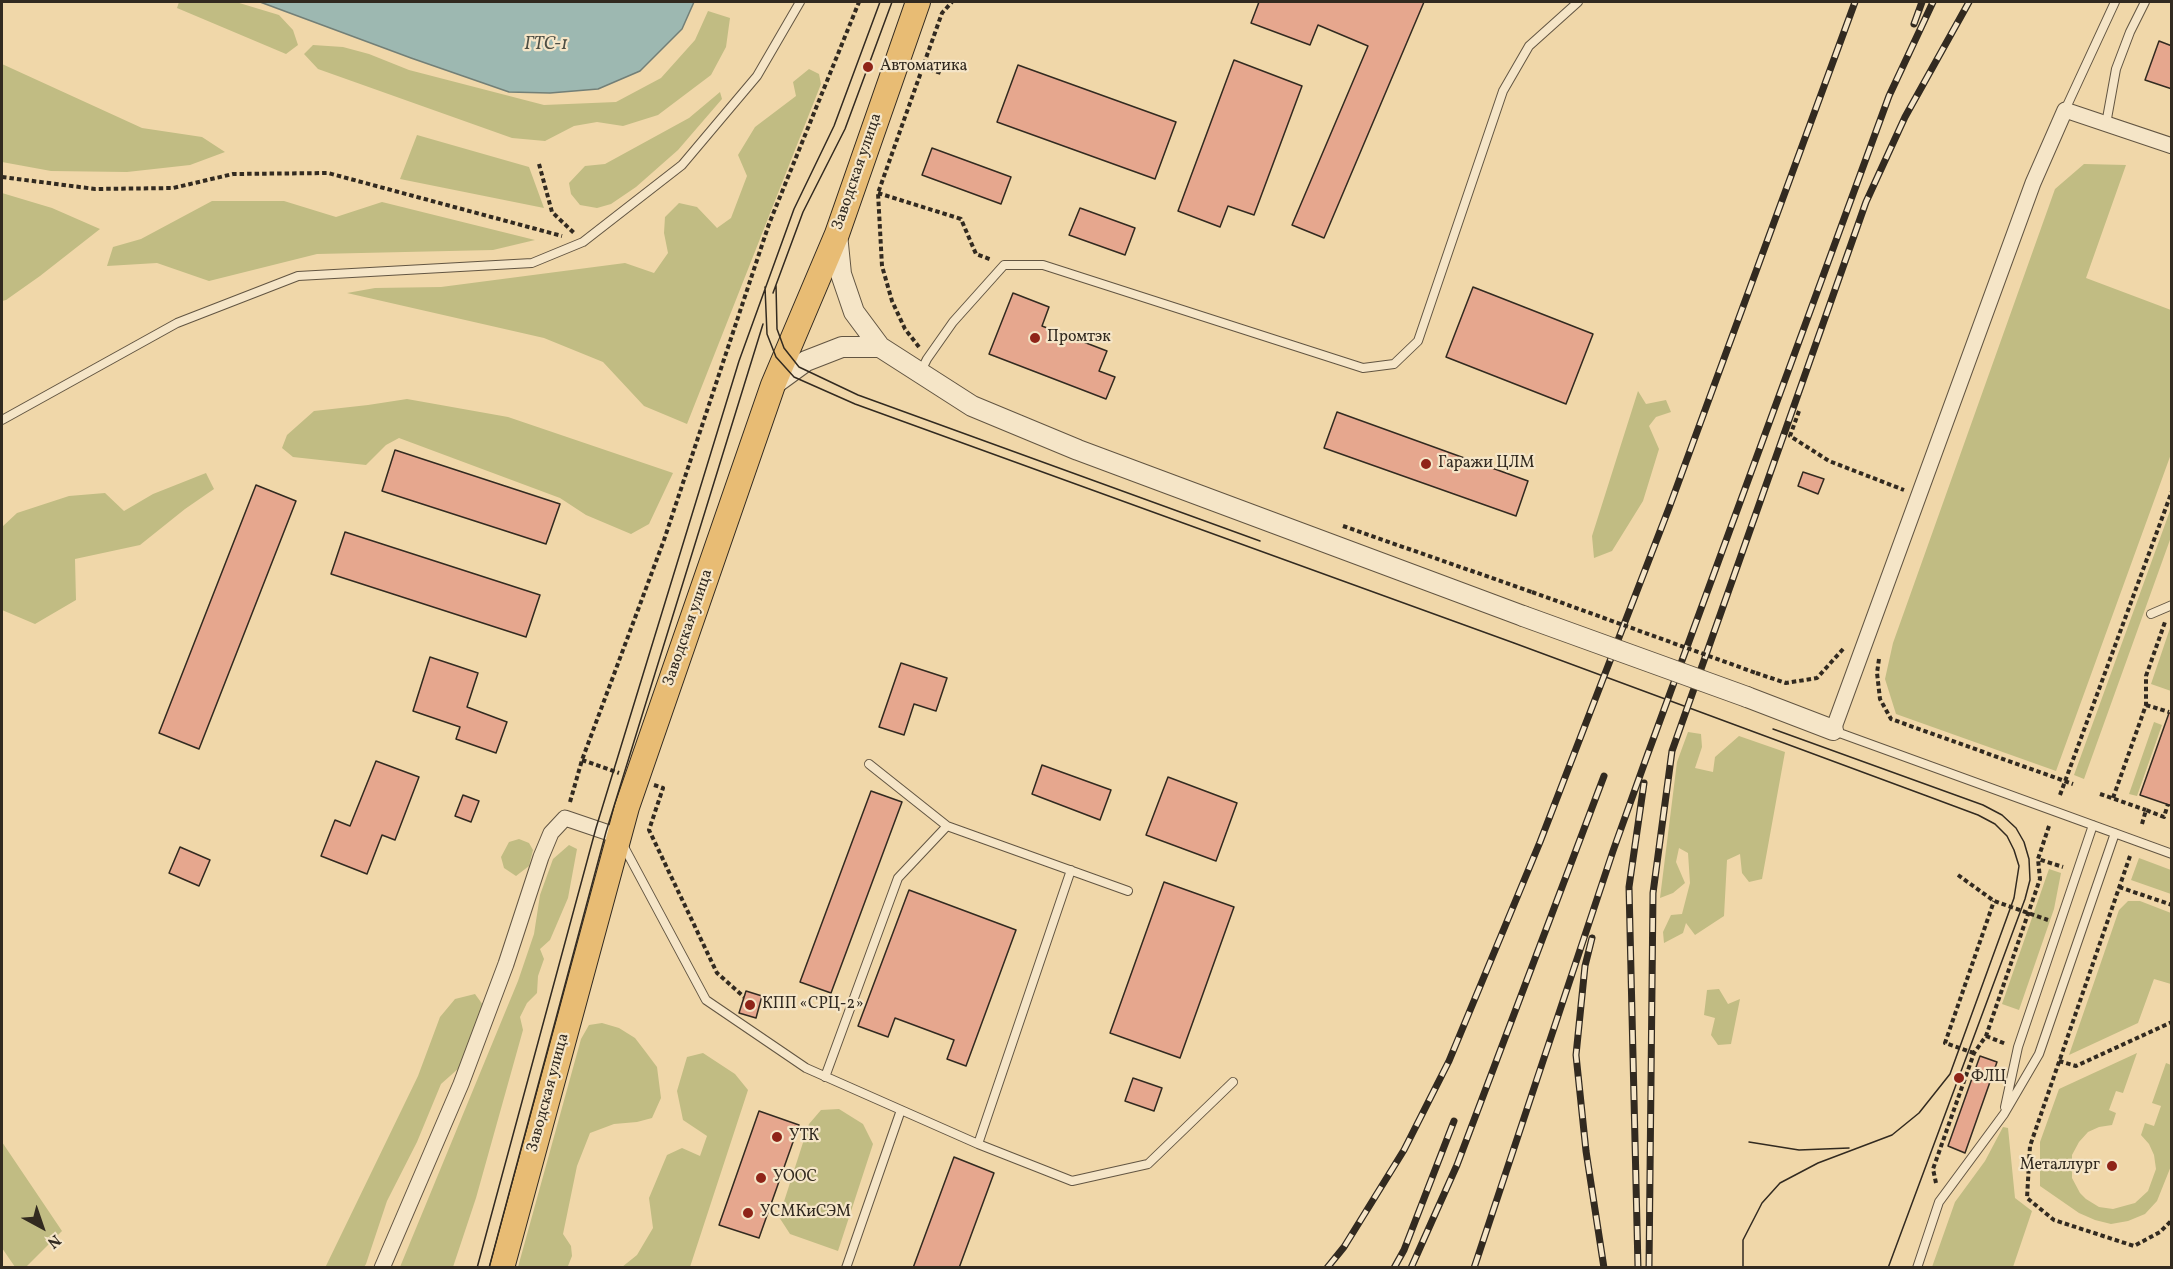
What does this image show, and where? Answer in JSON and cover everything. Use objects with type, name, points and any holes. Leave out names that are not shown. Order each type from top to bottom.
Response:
[{"type":"main road","name":"Заводская улица","points":[[502,1268],[618,836],[773,385],[837,234],[918,2]]},
{"type":"street","points":[[773,385],[806,361],[842,347],[880,347],[924,366],[972,406],[1078,450],[1833,730],[2033,183],[2065,110],[2172,146]]},
{"type":"street","points":[[837,234],[841,274],[854,312],[880,347]]},
{"type":"street","points":[[382,1268],[461,1084],[506,964],[541,856],[551,833],[565,819],[618,836]]},
{"type":"lane","points":[[2,420],[177,323],[298,276],[532,263],[583,242],[682,165],[758,76],[800,2]]},
{"type":"lane","points":[[924,366],[953,322],[1004,265],[1043,265],[1363,368],[1394,364],[1418,341],[1503,91],[1530,45],[1578,2]]},
{"type":"lane","points":[[2065,110],[2115,2]]},
{"type":"lane","points":[[2106,124],[2116,69],[2130,32],[2145,2]]},
{"type":"lane","points":[[2151,614],[2171,605]]},
{"type":"lane","points":[[1833,730],[2172,854]]},
{"type":"lane","points":[[870,764],[947,826],[1128,891]]},
{"type":"lane","points":[[2004,1114],[2018,1047],[2093,825]]},
{"type":"lane","points":[[825,1077],[898,878],[947,826]]},
{"type":"lane","points":[[1917,1268],[1939,1202],[2004,1114],[2039,1054],[2115,833]]},
{"type":"lane","points":[[618,836],[706,1000],[806,1068],[978,1144],[1072,1181],[1148,1164],[1233,1082]]},
{"type":"lane","points":[[978,1144],[1071,870]]},
{"type":"lane","points":[[846,1268],[900,1110]]},
{"type":"path","points":[[565,819],[582,760],[664,540],[769,224],[859,2]]},
{"type":"path","points":[[924,366],[892,301],[882,266],[878,193],[942,13],[952,2]]},
{"type":"path","points":[[922,67],[941,73]]},
{"type":"path","points":[[539,164],[552,212],[583,242]]},
{"type":"path","points":[[2,177],[95,189],[173,188],[233,174],[328,173],[583,242]]},
{"type":"path","points":[[878,193],[962,219],[976,254],[1004,265]]},
{"type":"path","points":[[1799,411],[1790,436],[1837,465],[1903,490]]},
{"type":"path","points":[[2061,795],[2172,491]]},
{"type":"path","points":[[1332,522],[1786,682],[1817,678],[1846,646]]},
{"type":"path","points":[[2113,798],[2146,705],[2146,676],[2171,605]]},
{"type":"path","points":[[1879,659],[1877,673],[1880,699],[1891,719],[2073,784]]},
{"type":"path","points":[[2146,705],[2169,712]]},
{"type":"path","points":[[582,760],[663,788],[649,830],[717,973],[744,997]]},
{"type":"path","points":[[2100,794],[2164,817],[2168,804]]},
{"type":"path","points":[[2142,824],[2146,810]]},
{"type":"path","points":[[1939,1202],[1933,1169],[1974,1053],[1986,1036],[2029,913],[2040,879],[2038,859],[2049,826]]},
{"type":"path","points":[[2130,856],[2030,1146],[2026,1198],[2054,1220],[2134,1246],[2160,1232],[2172,1220]]},
{"type":"path","points":[[2038,859],[2062,867]]},
{"type":"path","points":[[1958,875],[1994,901],[2048,920]]},
{"type":"path","points":[[2120,887],[2172,905]]},
{"type":"path","points":[[1974,1053],[1946,1043],[1994,901]]},
{"type":"path","points":[[2059,1061],[2076,1066],[2172,1022]]},
{"type":"path","points":[[1986,1036],[2006,1044]]},
{"type":"shaded area","points":[[179,2],[236,2],[279,15],[293,30],[298,45],[286,54],[177,8]]},
{"type":"shaded area","points":[[708,11],[730,18],[726,47],[711,75],[658,115],[623,126],[597,122],[574,126],[545,141],[512,138],[318,69],[304,54],[313,45],[343,47],[369,54],[409,70],[544,105],[616,102],[661,78],[695,40]]},
{"type":"shaded area","points":[[2,64],[142,128],[202,137],[225,152],[190,165],[127,172],[51,171],[2,162]]},
{"type":"shaded area","points":[[809,69],[819,74],[821,84],[687,424],[644,406],[603,362],[544,338],[347,293],[375,288],[441,287],[625,263],[654,273],[668,253],[664,233],[665,217],[679,203],[697,207],[717,228],[731,218],[747,176],[738,155],[755,127],[796,96],[793,82]]},
{"type":"shaded area","points":[[720,92],[722,99],[678,150],[636,187],[611,204],[597,208],[580,205],[571,194],[569,183],[585,166],[605,164],[689,118]]},
{"type":"shaded area","points":[[417,135],[529,167],[544,208],[400,179]]},
{"type":"shaded area","points":[[2084,164],[2126,165],[2086,278],[2171,310],[2171,454],[2056,771],[1896,714],[1885,679],[1893,643],[2055,189]]},
{"type":"shaded area","points":[[2,193],[52,208],[100,229],[40,276],[2,301]]},
{"type":"shaded area","points":[[212,201],[284,201],[336,217],[382,202],[535,240],[493,250],[317,254],[209,281],[157,263],[107,266],[113,247],[141,239]]},
{"type":"shaded area","points":[[1638,391],[1646,404],[1666,400],[1671,412],[1656,417],[1649,426],[1659,449],[1643,501],[1612,551],[1594,558],[1592,536]]},
{"type":"shaded area","points":[[407,399],[508,417],[673,473],[649,524],[631,534],[586,515],[560,498],[399,438],[386,445],[366,465],[293,457],[282,448],[287,435],[314,411]]},
{"type":"shaded area","points":[[206,473],[214,489],[140,545],[75,559],[76,600],[35,624],[2,610],[2,527],[17,513],[69,496],[105,493],[124,511],[153,494]]},
{"type":"shaded area","points":[[2171,508],[2171,537],[2084,779],[2074,775]]},
{"type":"shaded area","points":[[2171,625],[2171,691],[2151,684]]},
{"type":"shaded area","points":[[2154,722],[2162,725],[2137,796],[2129,794]]},
{"type":"shaded area","points":[[1688,732],[1701,734],[1702,747],[1695,768],[1713,772],[1715,757],[1739,736],[1785,752],[1762,879],[1749,882],[1742,873],[1740,854],[1727,860],[1724,916],[1695,935],[1686,923],[1683,933],[1664,943],[1663,932],[1671,915],[1682,914],[1690,883],[1688,853],[1679,848],[1676,862],[1685,883],[1673,893],[1660,898],[1677,762]]},
{"type":"shaded area","points":[[519,839],[529,843],[533,850],[529,866],[516,876],[504,868],[501,857],[509,842]]},
{"type":"shaded area","points":[[569,845],[577,849],[568,898],[550,940],[540,949],[544,959],[538,976],[537,993],[527,1003],[520,1017],[523,1030],[476,1198],[453,1267],[400,1267],[518,981],[534,934],[540,895],[553,859]]},
{"type":"shaded area","points":[[2139,858],[2171,870],[2171,894],[2131,880]]},
{"type":"shaded area","points":[[2049,869],[2061,873],[2054,909],[2019,1010],[2002,1004]]},
{"type":"shaded area","points":[[2128,901],[2140,901],[2171,913],[2171,984],[2154,979],[2138,1023],[2069,1055],[2119,910]]},
{"type":"shaded area","points":[[1719,989],[1728,1004],[1740,999],[1731,1044],[1718,1045],[1711,1035],[1715,1018],[1704,1015],[1707,990]]},
{"type":"shaded area","points":[[475,994],[483,1005],[459,1068],[441,1084],[417,1142],[387,1201],[366,1264],[364,1267],[325,1268],[418,1076],[440,1017],[455,999]]},
{"type":"shaded area","points":[[602,1023],[619,1028],[635,1038],[657,1067],[661,1098],[652,1118],[614,1124],[590,1133],[577,1166],[563,1234],[571,1246],[572,1256],[568,1266],[563,1268],[518,1267],[581,1039],[589,1025]]},
{"type":"shaded area","points":[[703,1053],[735,1074],[748,1090],[690,1267],[622,1267],[637,1255],[653,1228],[649,1198],[667,1155],[682,1148],[700,1156],[707,1136],[683,1120],[677,1091],[687,1057]]},
{"type":"shaded area","points":[[2137,1053],[2123,1093],[2116,1091],[2109,1110],[2116,1113],[2112,1125],[2088,1132],[2079,1142],[2072,1155],[2072,1178],[2080,1193],[2099,1207],[2113,1209],[2135,1203],[2148,1191],[2156,1169],[2154,1155],[2149,1144],[2141,1135],[2145,1123],[2154,1126],[2161,1106],[2152,1103],[2166,1063],[2171,1065],[2171,1166],[2157,1201],[2145,1214],[2128,1221],[2111,1224],[2079,1213],[2040,1186],[2040,1142],[2059,1089]]},
{"type":"shaded area","points":[[839,1109],[863,1124],[873,1144],[838,1251],[790,1234],[779,1217],[809,1124],[821,1110]]},
{"type":"shaded area","points":[[2003,1127],[2008,1128],[2015,1198],[2032,1211],[2013,1267],[1932,1267],[1955,1202],[1985,1161]]},
{"type":"shaded area","points":[[2,1142],[62,1231],[26,1267],[15,1267],[2,1248]]},
{"type":"water","name":"ГТС-1","points":[[260,2],[694,2],[682,29],[640,71],[598,89],[550,93],[509,92]]},
{"type":"building","points":[[1259,2],[1424,2],[1324,238],[1292,225],[1368,46],[1318,25],[1310,45],[1251,23]]},
{"type":"building","points":[[2159,41],[2172,46],[2172,89],[2145,80]]},
{"type":"building","points":[[1234,60],[1302,86],[1254,215],[1228,206],[1220,227],[1178,211]]},
{"type":"building","points":[[1018,65],[1176,122],[1155,179],[997,122]]},
{"type":"building","points":[[932,148],[1011,177],[1001,204],[922,175]]},
{"type":"building","points":[[1080,208],[1135,228],[1125,255],[1069,235]]},
{"type":"building","points":[[1473,287],[1593,334],[1566,404],[1446,357]]},
{"type":"building","name":"Промтэк","points":[[1013,293],[1049,307],[1042,326],[1107,351],[1099,371],[1115,377],[1106,399],[989,354]]},
{"type":"building","name":"Гаражи ЦЛМ","points":[[1337,412],[1528,481],[1516,516],[1324,448]]},
{"type":"building","points":[[395,450],[560,504],[546,544],[382,491]]},
{"type":"building","points":[[1803,472],[1824,479],[1818,494],[1798,486]]},
{"type":"building","points":[[256,485],[296,501],[199,749],[159,733]]},
{"type":"building","points":[[345,532],[540,595],[526,637],[331,574]]},
{"type":"building","points":[[430,657],[478,673],[467,707],[507,722],[496,753],[456,739],[460,727],[413,711]]},
{"type":"building","points":[[901,663],[947,678],[936,711],[914,704],[904,735],[879,727]]},
{"type":"building","points":[[2169,713],[2172,713],[2172,806],[2140,795]]},
{"type":"building","points":[[376,761],[419,777],[395,840],[382,835],[367,874],[321,856],[335,820],[350,826]]},
{"type":"building","points":[[1042,765],[1111,790],[1100,820],[1032,794]]},
{"type":"building","points":[[1168,777],[1237,803],[1216,861],[1146,835]]},
{"type":"building","points":[[871,791],[902,802],[831,993],[800,982]]},
{"type":"building","points":[[463,795],[479,801],[471,822],[455,816]]},
{"type":"building","points":[[180,847],[210,860],[199,886],[169,873]]},
{"type":"building","points":[[1164,882],[1234,907],[1180,1058],[1110,1033]]},
{"type":"building","points":[[909,890],[1016,930],[966,1066],[947,1059],[954,1040],[895,1018],[888,1037],[858,1026]]},
{"type":"building","name":"КПП «СРЦ-2»","points":[[746,991],[762,996],[756,1018],[739,1013]]},
{"type":"building","points":[[1980,1056],[1997,1062],[1965,1153],[1948,1146]]},
{"type":"building","points":[[1133,1078],[1162,1088],[1154,1111],[1125,1101]]},
{"type":"building","points":[[759,1111],[799,1125],[759,1238],[719,1225]]},
{"type":"building","points":[[954,1157],[994,1173],[959,1268],[913,1268]]},
{"type":"tram line","points":[[477,1268],[596,828],[739,361],[794,209],[834,126],[880,2]]},
{"type":"tram line","points":[[773,293],[803,212],[845,129],[892,2]]},
{"type":"tram line","points":[[776,285],[777,329],[784,348],[799,367],[858,395],[1260,541]]},
{"type":"tram line","points":[[765,287],[767,334],[776,357],[794,377],[855,404],[1514,643],[1978,815],[1995,824],[2007,836],[2019,866],[2014,898],[1950,1074],[1919,1113],[1892,1135],[1818,1163],[1780,1183],[1762,1203],[1743,1240],[1743,1268]]},
{"type":"tram line","points":[[489,1268],[606,832],[763,324]]},
{"type":"tram line","points":[[1773,729],[1983,805],[2002,815],[2016,828],[2024,842],[2029,859],[2030,880],[2025,899],[1888,1268]]},
{"type":"tram line","points":[[1749,1142],[1799,1150],[1849,1148]]},
{"type":"railway","points":[[1327,1268],[1344,1247],[1404,1150],[1449,1061],[1540,842],[1669,508],[1855,2]]},
{"type":"railway","points":[[1914,24],[1922,2]]},
{"type":"railway","points":[[1474,1268],[1613,851],[1647,756],[1889,96],[1933,2]]},
{"type":"railway","points":[[1649,1268],[1653,893],[1672,751],[1866,202],[1905,117],[1969,2]]},
{"type":"railway","points":[[1411,1268],[1457,1165],[1604,776]]},
{"type":"railway","points":[[1638,1268],[1629,887],[1644,783]]},
{"type":"railway","points":[[1592,938],[1585,966],[1576,1055],[1586,1151],[1604,1268]]},
{"type":"railway","points":[[1394,1268],[1404,1250],[1454,1121]]},
{"type":"place","name":"Автоматика","points":[[868,67]]},
{"type":"place","name":"Промтэк","points":[[1035,338]]},
{"type":"place","name":"Гаражи ЦЛМ","points":[[1426,464]]},
{"type":"place","name":"КПП «СРЦ-2»","points":[[750,1005]]},
{"type":"place","name":"ФЛЦ","points":[[1959,1078]]},
{"type":"place","name":"УТК","points":[[777,1137]]},
{"type":"place","name":"Металлург","points":[[2112,1166]]},
{"type":"place","name":"УООС","points":[[761,1178]]},
{"type":"place","name":"УСМКиСЭМ","points":[[748,1213]]}]
